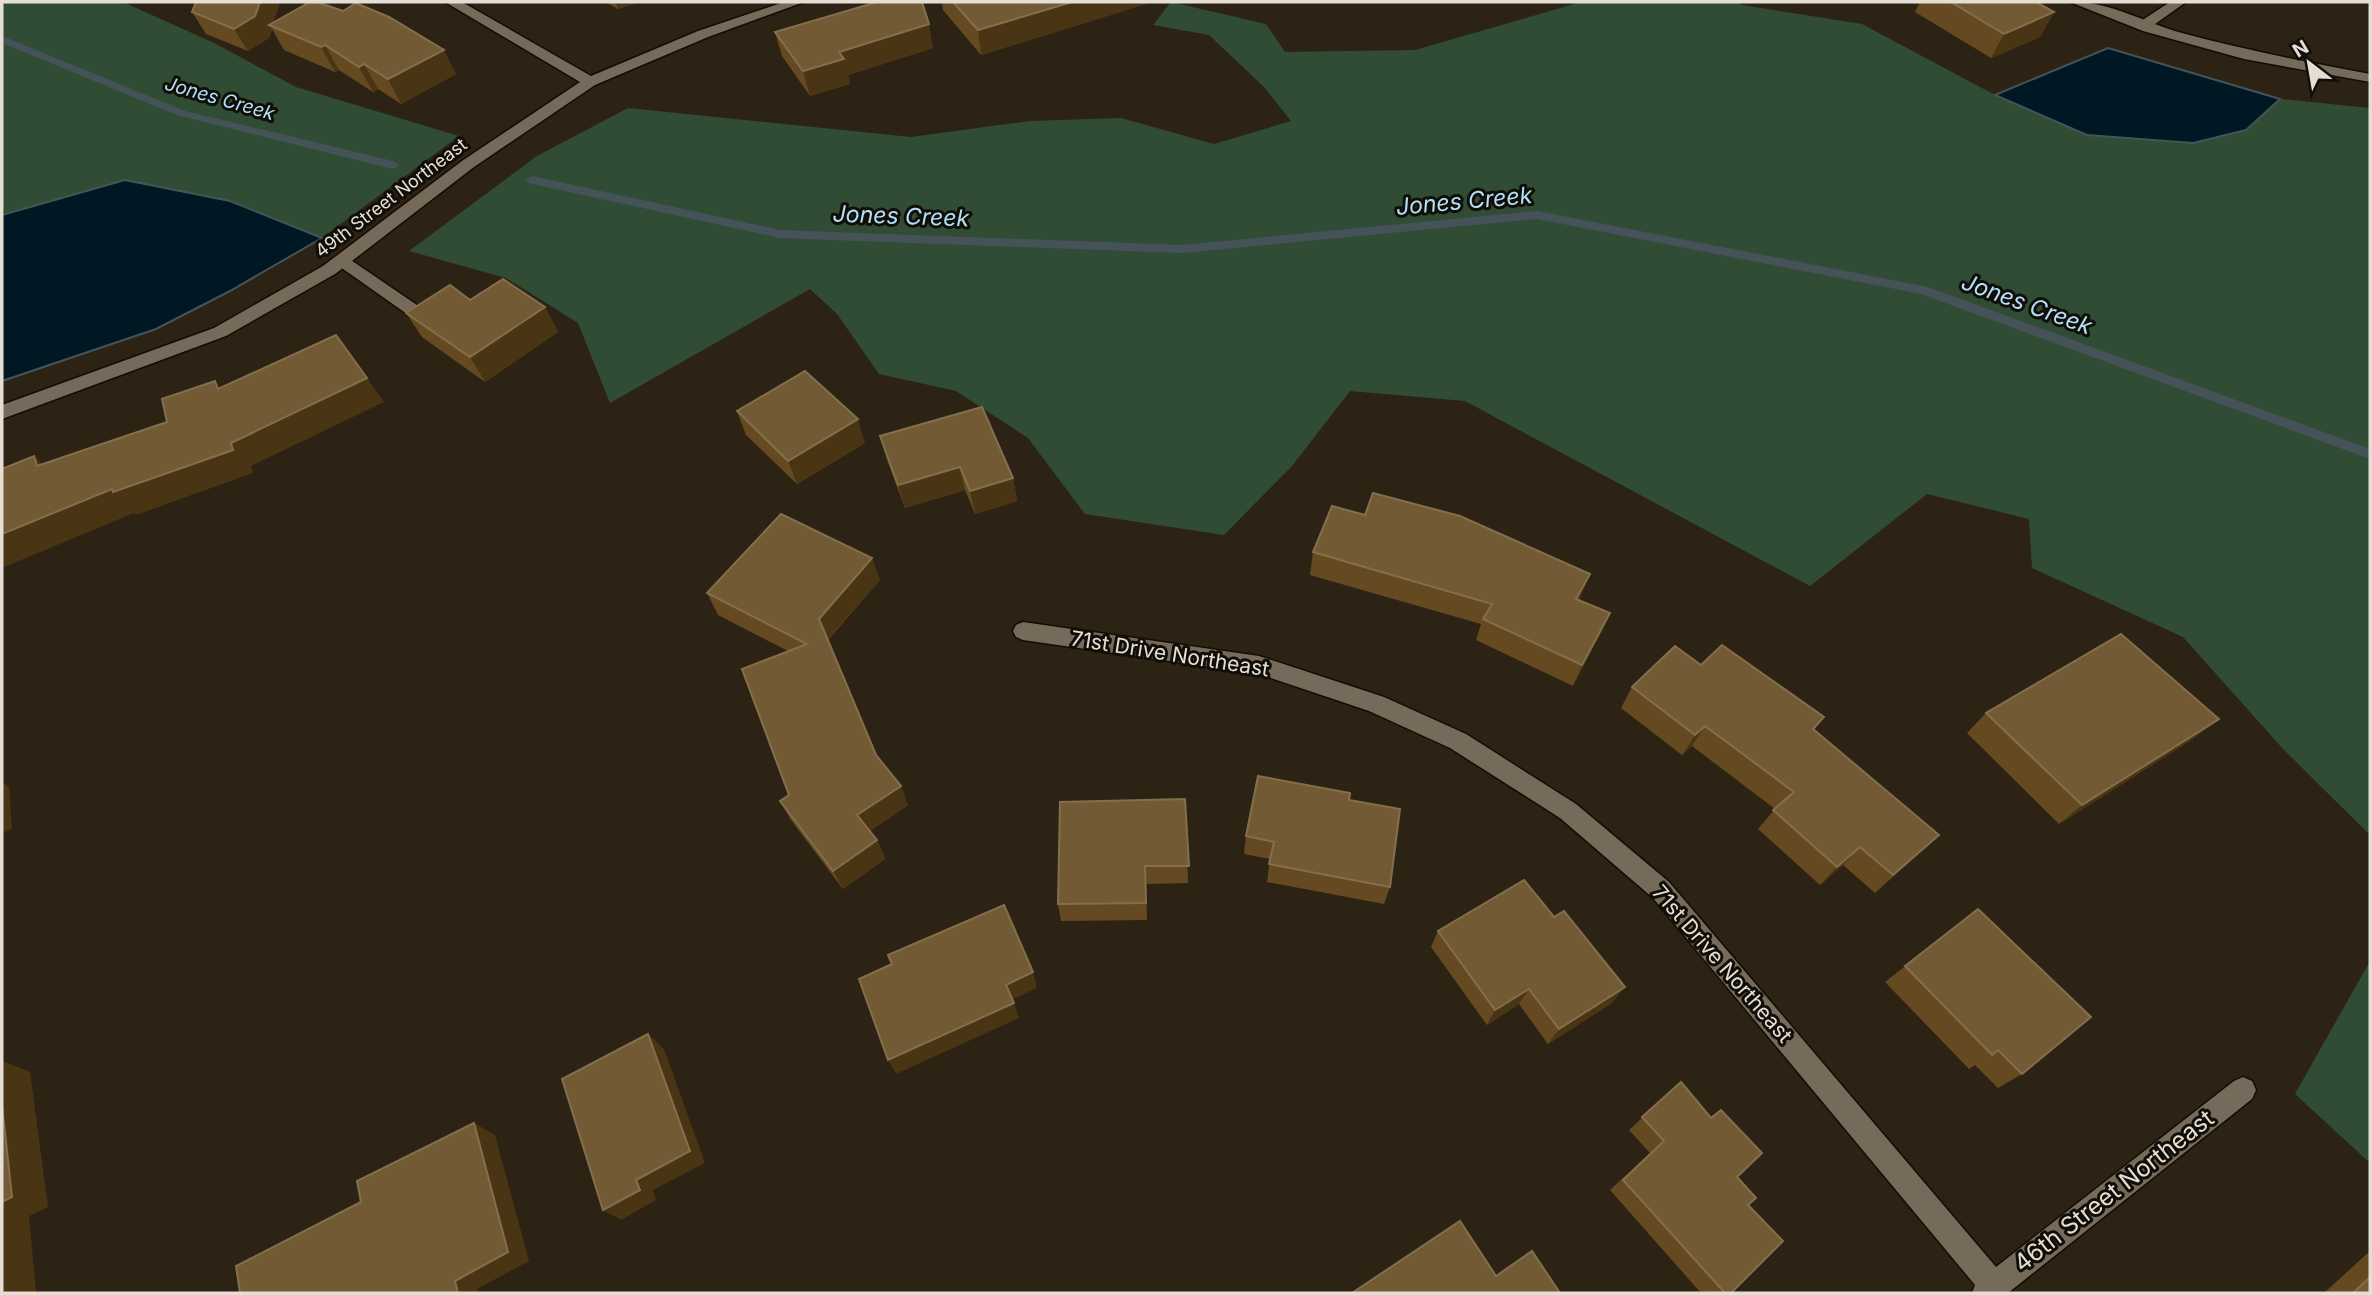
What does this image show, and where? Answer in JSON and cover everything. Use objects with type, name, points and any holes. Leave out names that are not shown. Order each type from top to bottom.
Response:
[{"type":"street","points":[[452,2],[590,82]]},
{"type":"street","name":"49th Street Northeast","points":[[2,412],[220,332],[329,270],[468,164],[590,82],[703,34],[797,2]]},
{"type":"street","points":[[2077,2],[2143,26],[2249,56],[2370,78]]},
{"type":"street","points":[[2143,26],[2179,2]]},
{"type":"street","points":[[342,260],[430,322]]},
{"type":"street","name":"71st Drive Northeast","points":[[1023,631],[1259,665],[1376,704],[1458,741],[1568,811],[1661,890],[1990,1290]]},
{"type":"street","name":"46th Street Northeast","points":[[1990,1290],[2243,1090]]},
{"type":"green space","points":[[2,2],[123,2],[212,42],[296,87],[459,136],[322,238],[230,201],[125,180],[5,214],[2,205]]},
{"type":"green space","points":[[1171,2],[1266,24],[1285,52],[1415,50],[1581,2],[1738,2],[1742,5],[1862,24],[1995,95],[2087,135],[2246,130],[2280,99],[2370,108],[2370,835],[2283,749],[2183,637],[2032,568],[2029,519],[1927,494],[1810,586],[1465,401],[1350,391],[1292,466],[1224,535],[1085,514],[1028,438],[956,391],[879,374],[837,314],[810,289],[610,403],[578,323],[506,278],[409,251],[537,156],[628,108],[911,137],[1030,121],[1121,118],[1214,144],[1291,121],[1264,87],[1209,35],[1153,25]]},
{"type":"green space","points":[[2370,961],[2370,1163],[2295,1094]]},
{"type":"water","points":[[2108,48],[2280,99],[2246,130],[2193,143],[2087,135],[1995,95]]},
{"type":"water","points":[[125,180],[230,201],[322,238],[230,291],[156,329],[2,381],[2,215]]},
{"type":"building","points":[[196,2],[260,2],[255,16],[234,29],[192,12]]},
{"type":"building","points":[[310,2],[343,11],[356,3],[389,17],[444,50],[388,79],[364,64],[359,67],[325,45],[321,47],[269,25]]},
{"type":"building","points":[[877,2],[922,2],[929,24],[839,52],[844,59],[803,71],[775,32]]},
{"type":"building","points":[[953,2],[1072,2],[978,30]]},
{"type":"building","points":[[1951,2],[2036,2],[2054,12],[2004,34]]},
{"type":"building","points":[[503,279],[545,307],[470,357],[406,313],[450,285],[470,300]]},
{"type":"building","points":[[336,335],[367,378],[231,443],[233,450],[113,492],[112,489],[2,534],[2,469],[34,456],[37,466],[167,422],[162,399],[215,381],[218,389]]},
{"type":"building","points":[[805,371],[858,419],[788,461],[737,411]]},
{"type":"building","points":[[982,407],[1013,478],[970,491],[960,467],[898,485],[880,436]]},
{"type":"building","points":[[1373,493],[1460,516],[1590,574],[1576,599],[1610,613],[1582,665],[1483,619],[1492,604],[1313,552],[1332,506],[1365,515]]},
{"type":"building","points":[[781,514],[872,558],[819,619],[876,755],[901,786],[857,815],[877,840],[833,871],[780,801],[789,795],[742,669],[807,644],[707,593]]},
{"type":"building","points":[[2121,634],[2219,719],[2082,805],[1986,713]]},
{"type":"building","points":[[1722,645],[1824,717],[1813,729],[1939,835],[1893,875],[1860,847],[1837,867],[1773,810],[1794,792],[1705,726],[1695,735],[1632,687],[1675,646],[1701,665]]},
{"type":"building","points":[[1258,776],[1350,793],[1349,800],[1400,809],[1390,887],[1269,864],[1274,842],[1246,836]]},
{"type":"building","points":[[1185,799],[1189,866],[1145,866],[1146,903],[1058,904],[1060,802]]},
{"type":"building","points":[[1524,880],[1554,917],[1564,911],[1625,987],[1559,1029],[1529,989],[1495,1010],[1438,931]]},
{"type":"building","points":[[1004,905],[1033,972],[1006,985],[1014,1003],[888,1060],[859,979],[892,964],[888,955]]},
{"type":"building","points":[[1978,909],[2091,1017],[2022,1074],[1998,1050],[1992,1055],[1905,966]]},
{"type":"building","points":[[648,1034],[690,1151],[636,1180],[640,1190],[603,1210],[562,1079]]},
{"type":"building","points":[[1681,1082],[1711,1118],[1721,1110],[1762,1153],[1737,1177],[1756,1198],[1748,1205],[1783,1241],[1731,1293],[1725,1293],[1623,1180],[1664,1141],[1642,1117]]},
{"type":"building","points":[[2,1105],[12,1197],[2,1202]]},
{"type":"building","points":[[474,1123],[508,1252],[455,1281],[458,1293],[240,1293],[236,1266],[361,1202],[357,1181]]},
{"type":"building","points":[[1460,1221],[1496,1276],[1532,1251],[1560,1293],[1352,1293]]},
{"type":"building","points":[[2370,1277],[2370,1293],[2353,1293]]},
{"type":"waterway","name":"Jones Creek","points":[[2,39],[181,113],[393,165]]},
{"type":"waterway","name":"Jones Creek","points":[[532,180],[780,234],[1182,249],[1537,215],[1923,290],[2370,454]]}]
